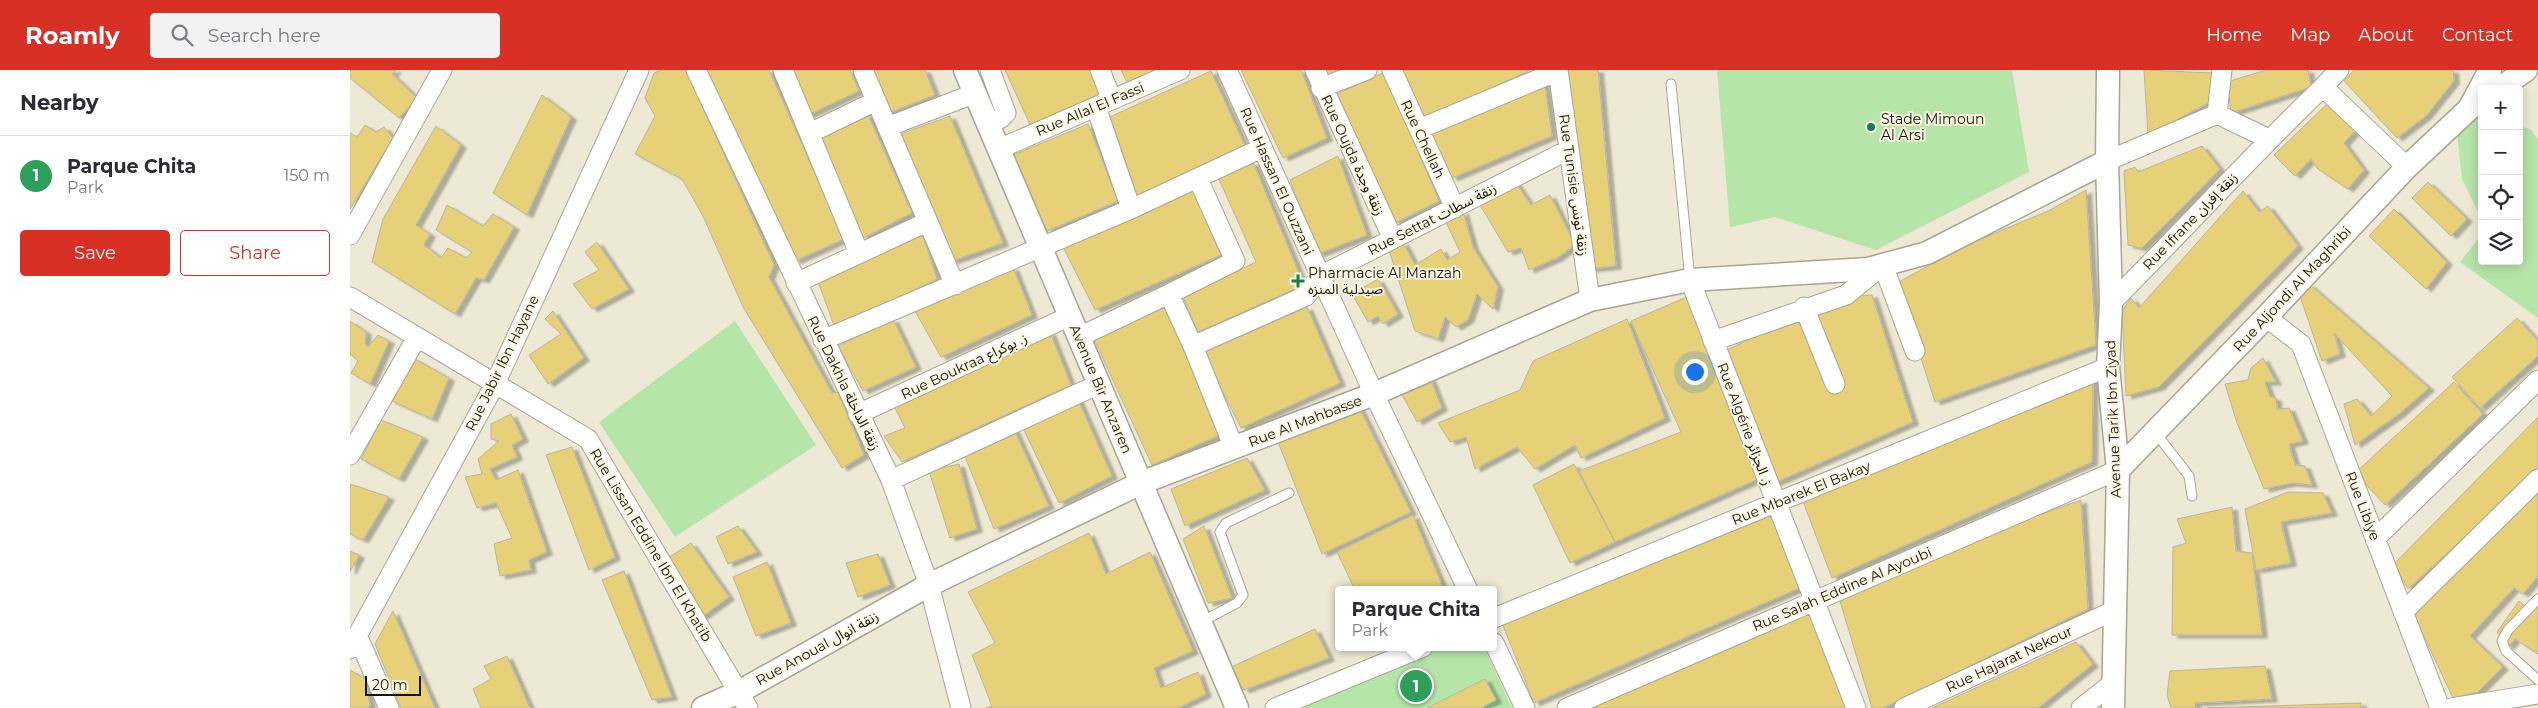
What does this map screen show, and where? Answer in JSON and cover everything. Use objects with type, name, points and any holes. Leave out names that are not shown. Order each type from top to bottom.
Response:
[{"type":"street","points":[[350,235],[442,70]]},
{"type":"street","name":"Rue Jabir Ibn Hayane","points":[[354,642],[495,384],[639,70]]},
{"type":"street","name":"Rue Dakhla زنقة الداخلة","points":[[696,70],[891,480],[929,585],[961,708]]},
{"type":"street","points":[[783,70],[859,253]]},
{"type":"street","points":[[863,70],[954,285]]},
{"type":"street","name":"Avenue Bir Anzaren","points":[[965,70],[1237,708]]},
{"type":"street","points":[[989,124],[1006,113],[990,70]]},
{"type":"street","points":[[1100,70],[1104,103],[1132,209]]},
{"type":"street","name":"Rue Allal El Fassi","points":[[999,149],[1180,70]]},
{"type":"street","name":"Rue Hassan El Ouzzani","points":[[1227,70],[1374,394],[1466,586]]},
{"type":"street","name":"Rue Oujda زنقة وجدة","points":[[1314,70],[1393,239]]},
{"type":"street","points":[[1321,88],[1367,70]]},
{"type":"street","name":"Rue Chellah","points":[[1392,70],[1455,208]]},
{"type":"street","points":[[1419,129],[1558,70]]},
{"type":"street","name":"Rue Tunisie زنقة تونس","points":[[1558,70],[1590,300]]},
{"type":"street","name":"Avenue Tarik Ibn Ziyad","points":[[2108,70],[2107,161],[2111,303],[2108,367],[2118,470],[2113,708]]},
{"type":"street","points":[[2217,114],[2222,70]]},
{"type":"street","name":"Rue Ifrane زنقة إفران","points":[[2111,303],[2174,240],[2269,139],[2339,70]]},
{"type":"street","name":"Rue Aljondi Al Maghribi","points":[[2118,470],[2407,167],[2475,104],[2490,70]]},
{"type":"street","points":[[2505,85],[2526,70],[2538,72]]},
{"type":"street","points":[[2323,87],[2407,167]]},
{"type":"street","points":[[887,128],[976,93]]},
{"type":"street","points":[[810,133],[876,101]]},
{"type":"street","points":[[2107,161],[2217,114],[2269,139]]},
{"type":"street","points":[[823,340],[1132,209],[1262,148]]},
{"type":"street","name":"Rue Settat زنقة سطات","points":[[1193,346],[1306,296],[1320,276],[1568,150]]},
{"type":"street","name":"Rue Al Mahbasse","points":[[929,585],[1141,483],[1374,394],[1590,300],[1690,280],[1868,269],[1883,265],[1927,253],[2107,161]]},
{"type":"street","points":[[1079,337],[1235,261],[1198,179]]},
{"type":"street","points":[[796,283],[927,222]]},
{"type":"street","points":[[1713,341],[1804,307],[1846,295],[1883,265],[1915,351]]},
{"type":"street","name":"Rue Algérie ز. الجزائر","points":[[1690,280],[1856,708]]},
{"type":"street","points":[[1169,294],[1193,346],[1234,448]]},
{"type":"street","name":"Rue Lissan Eddine Ibn El Khatib","points":[[350,297],[588,439],[743,700]]},
{"type":"street","points":[[1804,307],[1835,384]]},
{"type":"street","name":"Rue Boukraa ز. بوكراع","points":[[858,414],[1070,316]]},
{"type":"street","name":"Rue Libiye","points":[[2266,317],[2301,344],[2440,708]]},
{"type":"street","points":[[350,455],[417,337]]},
{"type":"street","name":"Rue Mbarek El Bakay","points":[[1497,617],[2108,367]]},
{"type":"street","points":[[2375,538],[2538,380]]},
{"type":"street","points":[[891,480],[1099,384]]},
{"type":"street","name":"Rue Salah Eddine Al Ayoubi","points":[[1568,708],[2118,470]]},
{"type":"street","points":[[2403,612],[2538,479]]},
{"type":"street","name":"Rue Anoual زنقة انوال","points":[[702,708],[743,700],[929,585]]},
{"type":"street","name":"Rue Hajarat Nekour","points":[[1904,708],[2114,611]]},
{"type":"street","points":[[354,642],[389,708]]},
{"type":"street","points":[[1497,649],[1525,708]]},
{"type":"street","points":[[1275,708],[1413,651]]},
{"type":"street","points":[[2082,708],[2114,683]]},
{"type":"street","points":[[2451,708],[2538,694]]},
{"type":"lane","points":[[1671,84],[1690,280]]},
{"type":"lane","points":[[2155,432],[2189,476],[2192,496]]},
{"type":"lane","points":[[1200,622],[1237,603],[1243,596],[1220,532],[1226,523],[1289,493]]},
{"type":"lane","points":[[2538,599],[2508,630],[2502,640],[2506,651],[2538,680]]},
{"type":"green space","name":"Stade Mimoun Al Arsi","points":[[1717,70],[2012,70],[2029,172],[1876,250],[1775,217],[1730,227]]},
{"type":"green space","points":[[2478,114],[2478,212],[2462,179],[2457,132]]},
{"type":"green space","points":[[2523,127],[2531,130],[2538,139],[2538,318],[2460,262],[2478,239],[2478,265],[2523,265]]},
{"type":"green space","points":[[735,321],[816,445],[675,537],[599,422]]},
{"type":"green space","points":[[1414,651],[1486,651],[1512,708],[1278,708]]},
{"type":"building","points":[[350,70],[396,70],[392,74],[417,98],[399,118],[350,78]]},
{"type":"building","points":[[662,70],[686,70],[774,265],[769,277],[832,393],[838,392],[864,455],[842,468],[743,307],[703,216],[682,179],[635,154],[655,116],[645,98],[654,73]]},
{"type":"building","points":[[707,70],[769,70],[844,239],[795,261]]},
{"type":"building","points":[[787,70],[850,70],[859,91],[806,116]]},
{"type":"building","points":[[865,70],[925,70],[935,95],[883,115]]},
{"type":"building","points":[[1005,70],[1093,70],[1106,100],[1034,133]]},
{"type":"building","points":[[1121,70],[1175,70],[1131,91]]},
{"type":"building","points":[[1241,70],[1301,70],[1327,138],[1283,158]]},
{"type":"building","points":[[1324,70],[1344,70],[1328,78]]},
{"type":"building","points":[[1401,70],[1531,70],[1425,118]]},
{"type":"building","points":[[1568,70],[1598,70],[1616,266],[1590,269]]},
{"type":"building","points":[[2144,70],[2213,73],[2214,100],[2148,135]]},
{"type":"building","points":[[2266,70],[2308,70],[2311,87],[2231,113],[2227,82]]},
{"type":"building","points":[[2354,70],[2453,70],[2454,81],[2426,116],[2397,138],[2344,81]]},
{"type":"building","points":[[1211,71],[1245,146],[1134,198],[1103,120]]},
{"type":"building","points":[[1385,72],[1439,201],[1395,223],[1331,97]]},
{"type":"building","points":[[1544,79],[1552,136],[1452,178],[1430,132]]},
{"type":"building","points":[[542,95],[571,117],[527,215],[493,193]]},
{"type":"building","points":[[2329,102],[2355,131],[2344,143],[2364,170],[2348,189],[2318,169],[2311,159],[2295,176],[2274,155]]},
{"type":"building","points":[[867,113],[912,213],[863,238],[818,138]]},
{"type":"building","points":[[950,116],[1003,243],[952,261],[895,136]]},
{"type":"building","points":[[1088,124],[1118,201],[1047,231],[1013,155]]},
{"type":"building","points":[[365,125],[376,132],[384,127],[393,138],[350,209],[350,133],[357,137]]},
{"type":"building","points":[[436,126],[461,145],[416,225],[430,234],[424,245],[441,258],[448,248],[466,258],[472,252],[436,230],[447,205],[483,226],[493,214],[514,227],[484,280],[476,278],[455,314],[372,262],[383,219]]},
{"type":"building","points":[[2202,146],[2220,169],[2142,248],[2128,245],[2124,171],[2135,167],[2138,172]]},
{"type":"building","points":[[1338,156],[1367,235],[1318,254],[1290,180]]},
{"type":"building","points":[[1253,162],[1304,285],[1198,332],[1183,297],[1256,262],[1218,177]]},
{"type":"building","points":[[1514,180],[1531,205],[1550,195],[1575,245],[1557,258],[1529,270],[1521,248],[1508,252],[1477,200]]},
{"type":"building","points":[[2428,182],[2467,219],[2451,236],[2412,198]]},
{"type":"building","points":[[1190,184],[1221,255],[1095,310],[1063,247]]},
{"type":"building","points":[[2086,190],[2096,345],[1935,402],[1897,283],[1964,246],[2048,211]]},
{"type":"building","points":[[2243,191],[2259,212],[2268,206],[2298,246],[2159,387],[2126,396],[2122,311],[2131,298],[2139,308]]},
{"type":"building","points":[[2394,209],[2447,262],[2426,289],[2369,236]]},
{"type":"building","points":[[1463,211],[1473,247],[1498,287],[1493,309],[1477,294],[1468,320],[1456,327],[1445,317],[1438,339],[1415,331],[1389,250],[1403,242],[1415,265],[1441,249],[1447,260],[1460,252],[1446,222]]},
{"type":"building","points":[[921,230],[937,279],[835,328],[816,276]]},
{"type":"building","points":[[597,242],[629,289],[592,309],[573,284],[599,270],[585,252]]},
{"type":"building","points":[[1013,267],[1032,315],[941,357],[915,311]]},
{"type":"building","points":[[1378,279],[1398,314],[1383,324],[1378,316],[1368,322],[1352,294]]},
{"type":"building","points":[[2309,284],[2429,388],[2399,414],[2355,445],[2344,404],[2357,399],[2371,416],[2392,396],[2334,333],[2340,354],[2322,361],[2299,293]]},
{"type":"building","points":[[1691,295],[1758,479],[1615,542],[1579,471],[1681,432],[1631,321]]},
{"type":"building","points":[[1872,295],[1913,422],[1772,484],[1727,350],[1798,316],[1814,350],[1828,392],[1842,388],[1811,308],[1837,297]]},
{"type":"building","points":[[1163,302],[1220,435],[1152,465],[1092,335]]},
{"type":"building","points":[[1307,307],[1340,383],[1241,428],[1203,353]]},
{"type":"building","points":[[553,311],[584,358],[548,384],[529,355],[561,334],[545,319]]},
{"type":"building","points":[[2517,318],[2538,341],[2538,356],[2480,408],[2452,377]]},
{"type":"building","points":[[893,319],[916,367],[863,391],[838,346]]},
{"type":"building","points":[[1627,319],[1665,418],[1581,458],[1575,445],[1535,469],[1517,447],[1475,469],[1466,437],[1450,442],[1438,423],[1520,390],[1533,361]]},
{"type":"building","points":[[350,321],[366,332],[365,343],[368,347],[378,335],[389,341],[370,384],[351,373],[358,361],[350,354]]},
{"type":"building","points":[[1050,332],[1071,385],[902,462],[884,436],[905,428],[893,404]]},
{"type":"building","points":[[413,358],[449,378],[432,419],[390,400]]},
{"type":"building","points":[[2263,358],[2276,382],[2265,382],[2270,397],[2276,398],[2277,409],[2289,408],[2303,441],[2289,444],[2295,465],[2305,466],[2312,485],[2291,483],[2264,489],[2237,423],[2225,384],[2248,380],[2251,368]]},
{"type":"building","points":[[2093,375],[2092,462],[1832,578],[1801,496]]},
{"type":"building","points":[[1430,378],[1442,408],[1417,422],[1400,391]]},
{"type":"building","points":[[2454,382],[2483,414],[2385,505],[2355,473]]},
{"type":"building","points":[[1076,395],[1112,476],[1059,503],[1022,426]]},
{"type":"building","points":[[1359,407],[1411,512],[1322,554],[1278,442]]},
{"type":"building","points":[[511,414],[523,439],[512,445],[517,457],[490,469],[496,480],[518,470],[547,552],[529,560],[531,570],[500,576],[494,544],[512,538],[496,503],[477,508],[465,477],[482,474],[478,459],[499,441],[491,439],[491,424]]},
{"type":"building","points":[[2538,417],[2538,470],[2408,589],[2394,564]]},
{"type":"building","points":[[381,420],[423,437],[399,479],[361,459]]},
{"type":"building","points":[[1012,425],[1049,506],[994,529],[962,449]]},
{"type":"building","points":[[572,447],[615,557],[589,570],[546,455]]},
{"type":"building","points":[[1247,458],[1265,490],[1185,526],[1171,489]]},
{"type":"building","points":[[959,464],[977,529],[950,538],[929,471]]},
{"type":"building","points":[[1574,464],[1615,542],[1570,563],[1533,485]]},
{"type":"building","points":[[350,484],[389,497],[363,540],[350,534]]},
{"type":"building","points":[[2538,486],[2538,576],[2523,594],[2514,588],[2470,636],[2503,667],[2478,692],[2453,698],[2412,611]]},
{"type":"building","points":[[2288,492],[2323,493],[2332,513],[2281,522],[2291,563],[2256,570],[2245,509]]},
{"type":"building","points":[[2081,500],[2088,609],[1883,708],[1872,708],[1840,601],[1940,550]]},
{"type":"building","points":[[2232,507],[2236,551],[2252,553],[2262,635],[2172,635],[2173,547],[2186,543],[2177,519]]},
{"type":"building","points":[[1770,509],[1802,587],[1534,703],[1502,623]]},
{"type":"building","points":[[1413,515],[1442,586],[1353,586],[1337,552]]},
{"type":"building","points":[[738,526],[757,552],[728,564],[716,537]]},
{"type":"building","points":[[1204,526],[1232,598],[1208,603],[1183,539]]},
{"type":"building","points":[[1089,533],[1106,574],[1150,552],[1193,651],[1154,668],[1161,688],[1198,672],[1206,694],[1178,708],[986,708],[992,706],[972,655],[995,643],[968,592]]},
{"type":"building","points":[[691,543],[729,597],[700,618],[663,561]]},
{"type":"building","points":[[350,551],[359,555],[350,572]]},
{"type":"building","points":[[878,554],[890,585],[858,597],[846,563]]},
{"type":"building","points":[[767,562],[791,623],[756,636],[733,577]]},
{"type":"building","points":[[624,571],[672,697],[652,700],[602,580]]},
{"type":"building","points":[[2538,593],[2538,654],[2515,639],[2508,647],[2497,632],[2519,601],[2526,607]]},
{"type":"building","points":[[1808,608],[1848,708],[1583,708]]},
{"type":"building","points":[[393,611],[435,708],[401,708],[375,644]]},
{"type":"building","points":[[1315,629],[1329,658],[1244,690],[1229,668]]},
{"type":"building","points":[[2076,642],[2093,664],[2038,708],[1932,708]]},
{"type":"building","points":[[507,656],[530,708],[481,708],[473,689],[491,679],[484,666]]},
{"type":"building","points":[[2265,666],[2272,699],[2195,703],[2196,708],[2171,708],[2167,695],[2170,671]]},
{"type":"building","points":[[350,670],[365,679],[370,705],[368,708],[350,708]]},
{"type":"building","points":[[1485,679],[1496,700],[1481,708],[1427,708]]},
{"type":"building","points":[[2361,703],[2361,708],[2207,708]]},
{"type":"place","name":"Stade Mimoun Al Arsi","points":[[1871,127]]},
{"type":"place","name":"Pharmacie Al Manzah صيدلية المنزه","points":[[1298,281]]},
{"type":"place","name":"Parque Chita","points":[[1416,686]]}]
